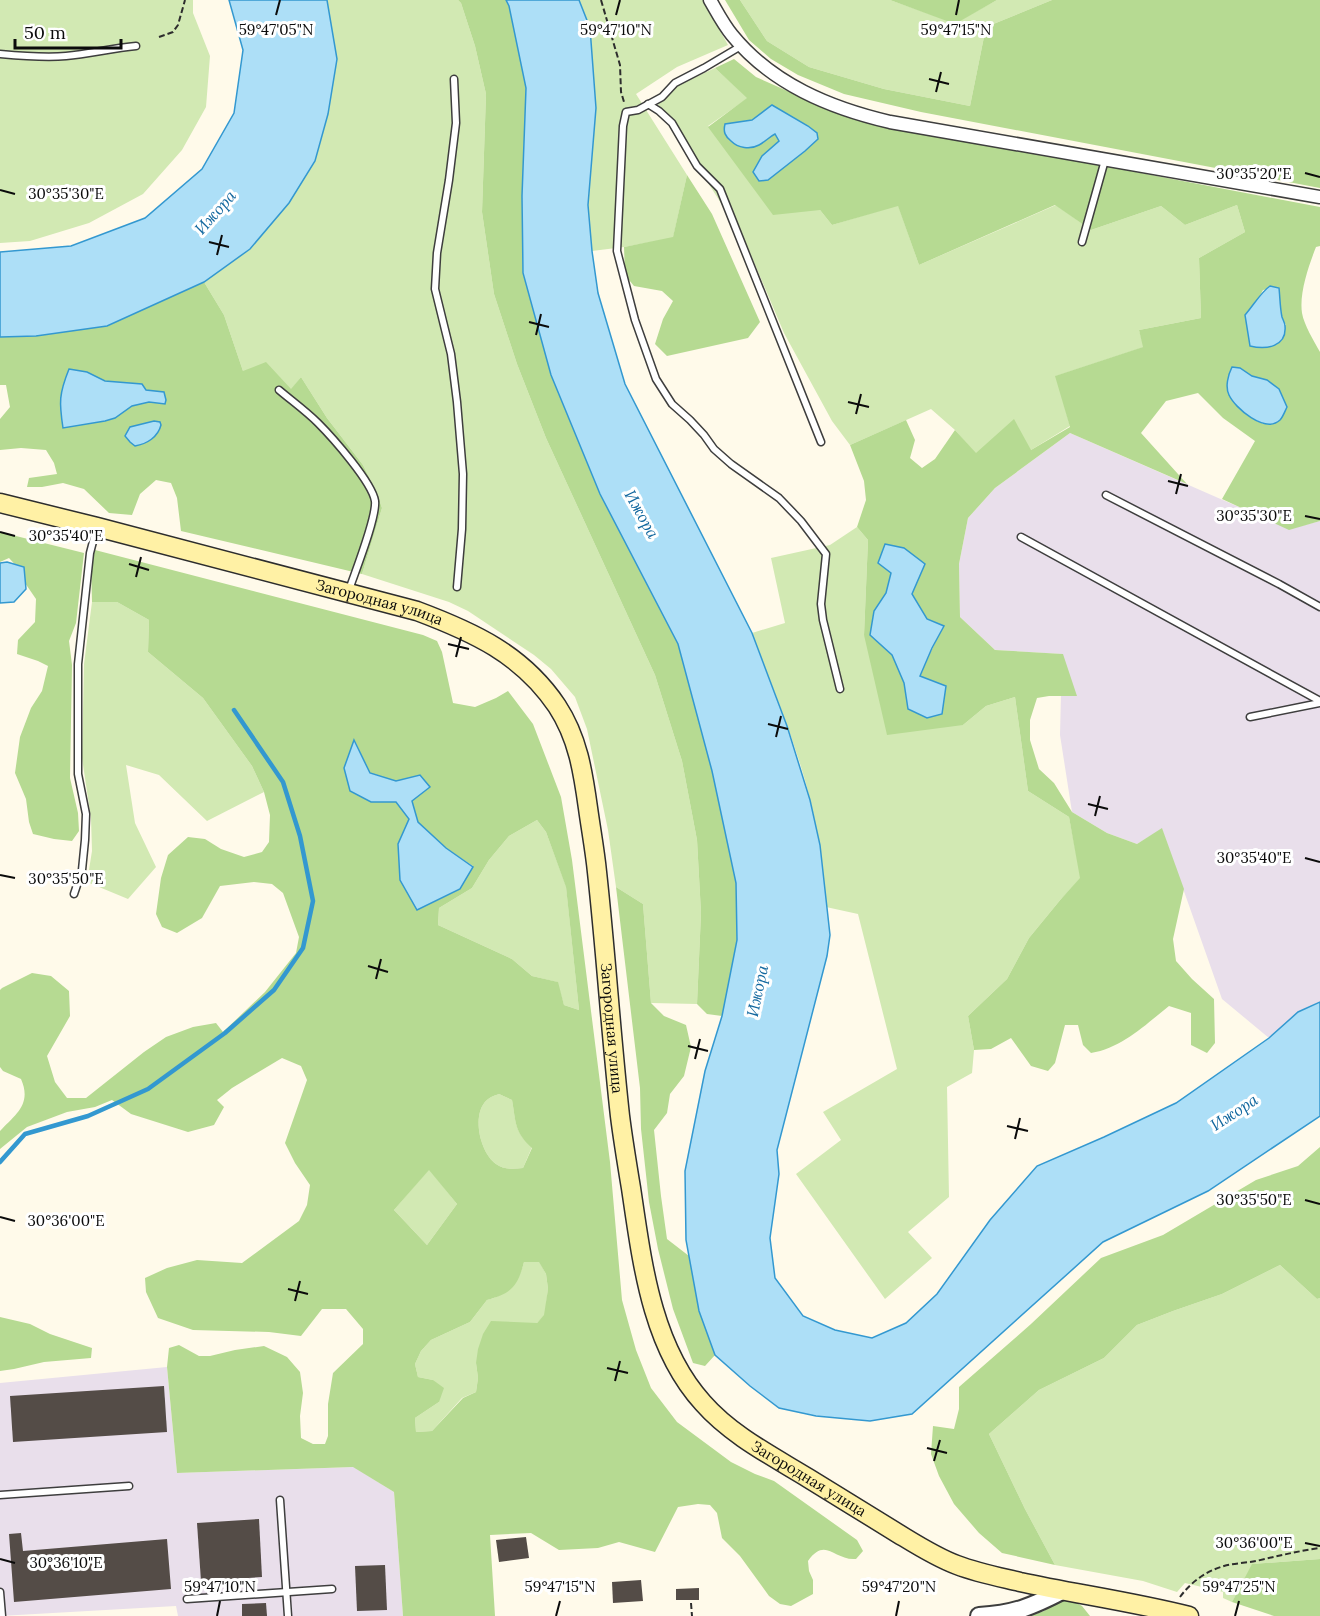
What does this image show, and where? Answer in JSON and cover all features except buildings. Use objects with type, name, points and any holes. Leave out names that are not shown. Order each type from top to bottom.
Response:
[{"type":"main road","name":"Загородная улица","points":[[0,503],[417,611],[455,626],[497,647],[530,673],[568,724],[582,763],[603,924],[621,1119],[637,1234],[651,1299],[669,1353],[679,1371],[701,1401],[733,1430],[926,1550],[954,1564],[1062,1591],[1189,1616]]},
{"type":"street","points":[[710,0],[723,23],[741,46],[760,64],[792,85],[835,107],[856,114],[890,122],[1320,197]]},
{"type":"street","points":[[979,1616],[1005,1614],[1035,1605],[1062,1591]]},
{"type":"lane","points":[[0,54],[65,56],[136,46]]},
{"type":"lane","points":[[741,46],[675,83],[662,97],[638,110],[626,112],[623,126],[617,251],[635,320],[656,380],[663,392],[704,435],[714,449],[778,498],[801,521],[826,554],[821,604],[840,688]]},
{"type":"lane","points":[[453,79],[456,123],[437,253],[435,289],[451,354],[457,402],[463,485],[457,587]]},
{"type":"lane","points":[[648,104],[672,123],[697,166],[720,189],[821,442]]},
{"type":"lane","points":[[1082,242],[1105,159]]},
{"type":"lane","points":[[279,390],[318,423],[359,470],[375,501],[370,527],[348,594]]},
{"type":"lane","points":[[1106,495],[1320,607]]},
{"type":"lane","points":[[74,894],[82,870],[86,814],[78,774],[78,664],[90,553],[97,527]]},
{"type":"lane","points":[[1021,537],[1320,702]]},
{"type":"lane","points":[[1250,717],[1320,702]]},
{"type":"lane","points":[[0,1495],[129,1486]]},
{"type":"lane","points":[[280,1500],[288,1616]]},
{"type":"lane","points":[[187,1599],[332,1590]]},
{"type":"lane","points":[[0,1592],[2,1616]]},
{"type":"path","points":[[159,37],[173,32],[178,25],[185,0]]},
{"type":"path","points":[[601,0],[620,65],[621,92],[626,112]]},
{"type":"path","points":[[1169,1611],[1187,1588],[1202,1575],[1225,1566],[1292,1551],[1320,1548]]},
{"type":"path","points":[[691,1603],[692,1616]]},
{"type":"shaded area","points":[[1070,433],[1289,529],[1320,521],[1320,1002],[1298,1012],[1269,1038],[1222,999],[1162,829],[1137,844],[1107,833],[1072,812],[1060,735],[1062,654],[995,650],[960,617],[959,564],[968,518],[995,488]]},
{"type":"shaded area","points":[[167,1367],[177,1473],[354,1467],[394,1492],[403,1616],[178,1616],[176,1606],[0,1616],[0,1383]]},
{"type":"green space","points":[[0,0],[193,0],[193,13],[210,56],[206,107],[182,150],[143,194],[89,223],[30,241],[0,243]]},
{"type":"green space","points":[[327,0],[458,0],[461,3],[475,46],[486,94],[482,212],[494,294],[517,364],[546,438],[655,675],[682,761],[697,840],[701,913],[697,1004],[651,1003],[643,904],[616,887],[608,830],[587,729],[575,697],[551,669],[534,655],[468,611],[449,602],[362,574],[382,508],[363,465],[327,418],[301,377],[291,390],[243,371],[224,315],[204,282],[250,249],[289,203],[328,5]]},
{"type":"green space","points":[[458,0],[506,0],[509,6],[526,88],[522,196],[523,273],[551,375],[600,494],[678,644],[712,771],[736,883],[737,940],[722,1016],[707,1014],[697,1004],[701,913],[697,840],[682,761],[655,675],[546,438],[517,364],[494,294],[482,212],[486,94],[475,46]]},
{"type":"green space","points":[[579,0],[703,0],[728,45],[677,67],[636,94],[687,175],[673,238],[592,251],[588,205],[596,108],[590,28]]},
{"type":"green space","points":[[725,0],[740,0],[767,41],[809,67],[884,89],[970,106],[986,27],[1052,0],[1320,0],[1320,188],[921,112],[844,94],[798,75],[771,59],[749,40]]},
{"type":"green space","points":[[740,0],[890,0],[955,23],[997,0],[1052,0],[986,27],[970,106],[884,89],[809,67],[767,41]]},
{"type":"green space","points":[[890,0],[997,0],[955,24]]},
{"type":"green space","points":[[734,59],[756,77],[835,112],[899,127],[1320,207],[1320,246],[1316,247],[1308,271],[1301,305],[1305,323],[1320,352],[1320,521],[1289,530],[1222,499],[1255,441],[1223,418],[1198,393],[1166,401],[1141,433],[1187,484],[1070,433],[995,488],[968,518],[959,564],[960,617],[995,650],[1063,654],[1077,696],[1037,698],[1030,720],[1030,740],[1039,769],[1054,783],[1072,812],[1107,833],[1137,844],[1162,828],[1184,889],[1173,939],[1176,961],[1214,999],[1215,1043],[1207,1053],[1191,1045],[1191,1013],[1169,1006],[1123,1041],[1091,1053],[1083,1045],[1078,1025],[1065,1025],[1055,1063],[1048,1071],[1031,1066],[1011,1038],[991,1049],[974,1050],[968,1016],[1007,979],[1029,938],[1080,878],[1069,817],[1028,791],[1015,697],[986,706],[963,725],[887,735],[864,635],[868,540],[857,527],[866,500],[864,481],[850,445],[906,420],[915,440],[910,458],[922,468],[935,459],[955,430],[976,453],[1014,419],[1031,450],[1070,427],[1055,376],[1143,347],[1139,330],[1201,318],[1199,258],[1245,232],[1237,205],[1185,225],[1161,206],[1091,230],[1055,205],[919,265],[898,206],[832,225],[820,210],[773,215],[708,127],[747,98],[715,68]],"holes":[[[772,106],[808,126],[817,133],[817,139],[768,180],[762,156],[779,141],[775,133],[759,145],[725,124],[752,120]],[[1278,287],[1282,318],[1286,325],[1246,315],[1263,290]],[[1240,368],[1252,376],[1267,380],[1279,389],[1287,407],[1279,420],[1273,424],[1266,424],[1252,418],[1229,396]],[[891,573],[912,594],[927,619],[944,626],[924,667],[909,709],[904,683],[892,655],[870,635],[874,611],[886,593]]]},
{"type":"green space","points":[[715,68],[748,98],[708,126],[820,210],[832,225],[898,205],[919,265],[1056,205],[1091,230],[1161,206],[1185,225],[1237,205],[1245,232],[1199,258],[1201,318],[1139,330],[1144,347],[1056,376],[1070,426],[1031,450],[976,454],[955,430],[931,409],[850,445],[832,421],[784,333],[745,241],[656,101],[681,84]]},
{"type":"green space","points":[[687,175],[712,214],[760,322],[748,338],[667,356],[655,344],[663,319],[673,301],[662,291],[634,286],[625,275],[624,247],[673,237]]},
{"type":"green space","points":[[204,282],[224,315],[243,371],[266,362],[291,389],[301,377],[327,418],[363,465],[382,508],[362,574],[181,531],[177,498],[171,483],[156,480],[140,494],[132,515],[109,513],[84,489],[63,483],[27,487],[29,478],[57,474],[54,463],[46,450],[21,448],[0,450],[0,419],[10,407],[6,385],[0,385],[0,337],[36,336],[107,326]],"holes":[[[87,372],[105,381],[142,384],[145,390],[165,404],[149,402],[132,406],[115,418],[105,421],[63,427]]]},
{"type":"green space","points":[[857,527],[868,540],[864,635],[963,725],[986,706],[1015,697],[1028,791],[1069,817],[1081,878],[1029,938],[1007,979],[968,1016],[974,1050],[972,1073],[947,1087],[949,1197],[908,1232],[932,1258],[885,1299],[796,1174],[841,1140],[823,1112],[897,1069],[858,914],[826,907],[814,816],[805,781],[784,717],[752,633],[785,623],[771,558],[830,545]]},
{"type":"green space","points":[[0,532],[84,553],[76,623],[69,641],[72,665],[70,778],[78,813],[79,831],[72,841],[33,834],[26,799],[15,773],[20,737],[31,708],[42,691],[48,666],[17,654],[18,640],[35,622],[36,599],[25,583],[21,571],[9,558],[0,562]]},
{"type":"green space","points":[[95,550],[423,635],[437,641],[442,652],[453,703],[475,707],[508,691],[533,724],[561,797],[572,860],[610,1162],[622,1300],[636,1350],[651,1388],[677,1422],[731,1462],[774,1481],[857,1540],[863,1551],[856,1559],[848,1559],[830,1551],[820,1550],[808,1561],[813,1580],[813,1594],[791,1606],[780,1604],[769,1596],[740,1556],[722,1538],[717,1513],[710,1505],[698,1504],[678,1507],[655,1552],[619,1542],[598,1548],[559,1550],[531,1533],[490,1535],[495,1616],[403,1616],[394,1492],[353,1467],[177,1473],[167,1367],[169,1348],[179,1345],[199,1356],[210,1356],[264,1346],[287,1357],[300,1372],[303,1393],[300,1416],[301,1438],[313,1444],[325,1444],[328,1436],[328,1404],[333,1373],[363,1344],[363,1329],[346,1309],[322,1309],[301,1336],[269,1332],[193,1330],[158,1318],[146,1292],[145,1278],[167,1268],[197,1260],[242,1263],[299,1221],[307,1205],[310,1185],[285,1143],[307,1080],[301,1066],[282,1058],[232,1088],[217,1100],[224,1107],[214,1125],[188,1132],[131,1114],[112,1100],[95,1107],[67,1112],[27,1127],[0,1149],[0,1131],[17,1114],[25,1095],[21,1079],[3,1071],[0,1067],[0,990],[2,988],[32,973],[51,976],[69,991],[70,1016],[47,1056],[55,1082],[67,1098],[86,1098],[166,1037],[193,1027],[216,1023],[223,1032],[265,992],[296,953],[299,937],[283,893],[272,884],[254,882],[220,886],[202,918],[177,933],[162,927],[156,914],[161,878],[168,855],[188,837],[205,839],[221,849],[244,857],[262,852],[269,842],[270,815],[264,792],[252,766],[203,698],[148,652],[149,620],[117,602],[92,602],[91,564]],"holes":[[[355,741],[370,773],[396,781],[420,775],[430,787],[412,801],[418,822],[446,848],[473,866],[460,889],[417,910],[398,844],[409,819],[396,802],[371,802]],[[537,820],[546,832],[566,887],[579,1010],[564,1005],[558,982],[532,976],[512,959],[438,925],[439,908],[472,888],[489,860],[509,836]],[[499,1094],[512,1100],[519,1132],[532,1148],[523,1168],[509,1169],[499,1166],[490,1159],[482,1143],[479,1114],[482,1106],[491,1097]],[[429,1170],[457,1204],[427,1245],[394,1210]],[[524,1262],[539,1262],[546,1274],[548,1289],[544,1315],[537,1323],[491,1321],[478,1349],[476,1392],[463,1398],[432,1431],[416,1432],[415,1418],[439,1402],[444,1388],[433,1380],[418,1377],[415,1364],[421,1351],[431,1340],[470,1322],[487,1300],[508,1292],[519,1277]]]},
{"type":"green space","points":[[92,602],[117,602],[149,620],[148,652],[203,698],[252,766],[264,792],[207,821],[159,775],[126,765],[135,823],[156,867],[128,899],[87,882],[92,851],[91,818],[82,758],[84,664]]},
{"type":"green space","points":[[537,820],[546,832],[566,886],[579,1010],[564,1005],[557,982],[532,976],[512,959],[438,925],[439,908],[472,888],[489,860],[509,836]]},
{"type":"green space","points":[[616,887],[643,904],[651,1003],[664,1016],[686,1025],[691,1047],[684,1076],[670,1094],[667,1113],[654,1130],[667,1239],[689,1256],[699,1311],[715,1355],[705,1366],[693,1363],[673,1309],[649,1202],[641,1129],[640,1088]]},
{"type":"green space","points":[[499,1094],[512,1100],[519,1131],[532,1147],[523,1168],[509,1169],[499,1166],[490,1159],[482,1143],[479,1114],[488,1099]]},
{"type":"green space","points":[[1320,1147],[1320,1298],[1317,1299],[1280,1265],[1222,1294],[1137,1325],[1104,1358],[1039,1390],[989,1434],[1055,1565],[1002,1553],[979,1533],[954,1504],[939,1476],[931,1454],[933,1426],[954,1429],[959,1409],[959,1387],[1101,1258],[1163,1235],[1256,1180],[1298,1166]]},
{"type":"green space","points":[[429,1169],[457,1204],[427,1245],[394,1210]]},
{"type":"green space","points":[[539,1261],[546,1274],[548,1289],[545,1315],[537,1323],[476,1363],[478,1378],[476,1392],[462,1398],[432,1431],[416,1432],[415,1418],[439,1402],[433,1380],[418,1377],[415,1364],[421,1351],[431,1340],[470,1322],[487,1300],[501,1295],[511,1287],[519,1276],[524,1262]]},
{"type":"green space","points":[[1280,1265],[1317,1299],[1320,1298],[1320,1559],[1253,1564],[1232,1602],[1223,1598],[1223,1592],[1185,1583],[1177,1592],[1143,1581],[1055,1565],[989,1434],[1039,1390],[1104,1358],[1137,1325],[1222,1294]]},
{"type":"green space","points":[[0,1317],[30,1324],[50,1334],[92,1348],[91,1358],[44,1362],[0,1371]]},
{"type":"green space","points":[[1320,1559],[1320,1616],[1274,1616],[1232,1602],[1252,1564]]},
{"type":"green space","points":[[1069,1599],[1082,1606],[1090,1616],[1030,1616],[1044,1611],[1055,1602]]},
{"type":"water","name":"Ижора","points":[[229,0],[327,0],[337,59],[328,114],[315,161],[289,203],[250,249],[204,282],[107,326],[36,336],[0,337],[0,252],[71,246],[145,218],[202,169],[234,113],[243,50]]},
{"type":"water","name":"Ижора","points":[[506,0],[579,0],[590,28],[596,108],[588,205],[598,293],[625,384],[752,633],[787,726],[810,800],[820,845],[830,935],[827,956],[777,1150],[779,1174],[770,1238],[775,1278],[803,1316],[835,1330],[872,1338],[906,1323],[937,1294],[990,1220],[1037,1166],[1176,1103],[1269,1038],[1298,1012],[1320,1002],[1320,1116],[1208,1191],[1103,1242],[912,1414],[870,1421],[816,1416],[779,1408],[715,1355],[699,1311],[686,1240],[685,1171],[705,1071],[722,1016],[737,940],[736,883],[712,771],[678,644],[600,494],[551,375],[523,273],[522,196],[526,88]]},
{"type":"water","points":[[772,105],[808,126],[817,133],[818,139],[768,180],[759,181],[753,172],[762,156],[779,141],[775,134],[756,147],[744,148],[729,139],[724,127],[725,124],[752,120]]},
{"type":"water","points":[[1270,286],[1279,288],[1281,314],[1285,325],[1283,339],[1269,347],[1250,346],[1245,315]]},
{"type":"water","points":[[1232,367],[1240,368],[1252,376],[1267,380],[1279,389],[1287,407],[1280,420],[1267,424],[1259,422],[1237,406],[1227,388]]},
{"type":"water","points":[[69,369],[87,372],[105,381],[142,384],[146,390],[164,392],[165,404],[149,402],[132,406],[115,418],[63,428],[61,398]]},
{"type":"water","points":[[154,421],[160,422],[161,425],[155,436],[148,442],[135,446],[125,436],[130,427]]},
{"type":"water","points":[[885,544],[904,548],[925,564],[912,594],[927,619],[944,626],[920,676],[946,686],[942,714],[927,718],[908,709],[904,683],[892,655],[870,635],[874,611],[886,593],[891,573],[878,563]]},
{"type":"water","points":[[7,562],[24,567],[26,589],[14,602],[0,603],[0,563]]},
{"type":"water","points":[[354,740],[370,773],[396,781],[420,775],[430,787],[412,801],[418,822],[446,848],[473,867],[460,889],[417,910],[400,880],[398,844],[409,819],[396,802],[371,802],[350,791],[344,768]]},
{"type":"waterway","points":[[0,1162],[25,1134],[88,1116],[148,1089],[225,1033],[274,990],[303,948],[313,901],[300,836],[283,782],[234,710]]}]
